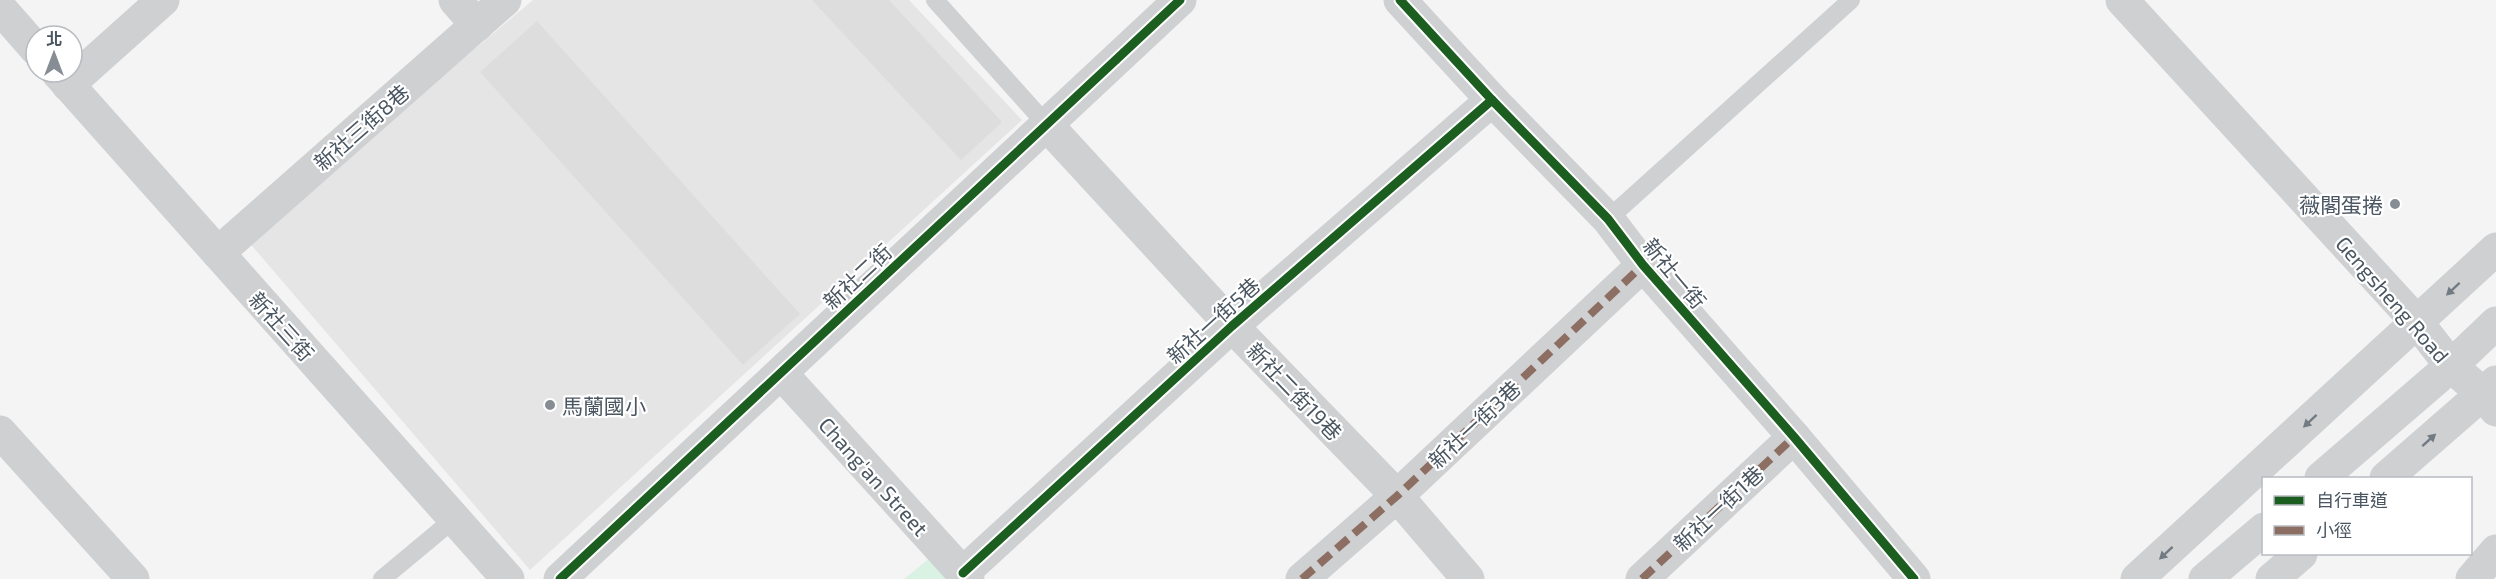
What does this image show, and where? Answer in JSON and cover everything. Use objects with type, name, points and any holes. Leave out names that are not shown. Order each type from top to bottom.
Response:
[{"type":"street","points":[[84,62],[163,0]]},
{"type":"street","points":[[455,0],[477,25]]},
{"type":"street","name":"新社三街8巷","points":[[218,253],[505,0]]},
{"type":"street","name":"新社二街","points":[[560,579],[1180,0]]},
{"type":"street","name":"新社一街","points":[[1400,0],[1492,100],[1608,219],[1643,265],[1794,436],[1914,579]]},
{"type":"street","name":"Gengsheng Road","points":[[2122,0],[2417,322],[2451,366],[2491,395]]},
{"type":"street","points":[[0,8],[24,35]]},
{"type":"street","name":"新社三街","points":[[67,84],[508,579]]},
{"type":"street","name":"新社一街5巷","points":[[966,576],[1232,326],[1492,100]]},
{"type":"street","name":"新社二街19巷","points":[[1046,124],[1232,326],[1397,496],[1468,579]]},
{"type":"street","points":[[2138,579],[2496,249]]},
{"type":"street","name":"新社一街3巷","points":[[1302,579],[1397,496],[1643,265]]},
{"type":"street","points":[[2322,477],[2451,366],[2496,323]]},
{"type":"street","name":"Chang'an Street","points":[[780,373],[966,576]]},
{"type":"street","points":[[2386,477],[2491,395]]},
{"type":"street","points":[[0,432],[133,579]]},
{"type":"street","name":"新社一街1巷","points":[[1642,579],[1794,436]]},
{"type":"street","points":[[2205,579],[2262,530]]},
{"type":"street","points":[[2472,579],[2496,551]]},
{"type":"street","points":[[2272,579],[2300,555]]},
{"type":"lane","points":[[935,0],[1046,124]]},
{"type":"lane","points":[[1608,219],[1851,0]]},
{"type":"lane","points":[[382,579],[454,519]]},
{"type":"shaded area","name":"馬蘭國小","points":[[533,0],[909,0],[1022,120],[530,570],[247,240]]},
{"type":"green space","points":[[930,558],[948,579],[904,579]]},
{"type":"building","points":[[812,0],[889,0],[1002,122],[961,160]]},
{"type":"building","points":[[537,21],[800,314],[743,365],[480,72]]},
{"type":"marked path","points":[[1302,579],[1397,496],[1643,265]]},
{"type":"marked path","points":[[1642,579],[1794,437]]},
{"type":"cycle path","points":[[560,579],[1180,0]]},
{"type":"cycle path","points":[[1400,0],[1492,100],[1608,219],[1643,265],[1794,437],[1914,579]]},
{"type":"cycle path","points":[[963,573],[1232,326],[1492,100]]},
{"type":"place","name":"薇閣蛋捲","points":[[2395,204]]},
{"type":"place","name":"馬蘭國小","points":[[550,405]]}]
